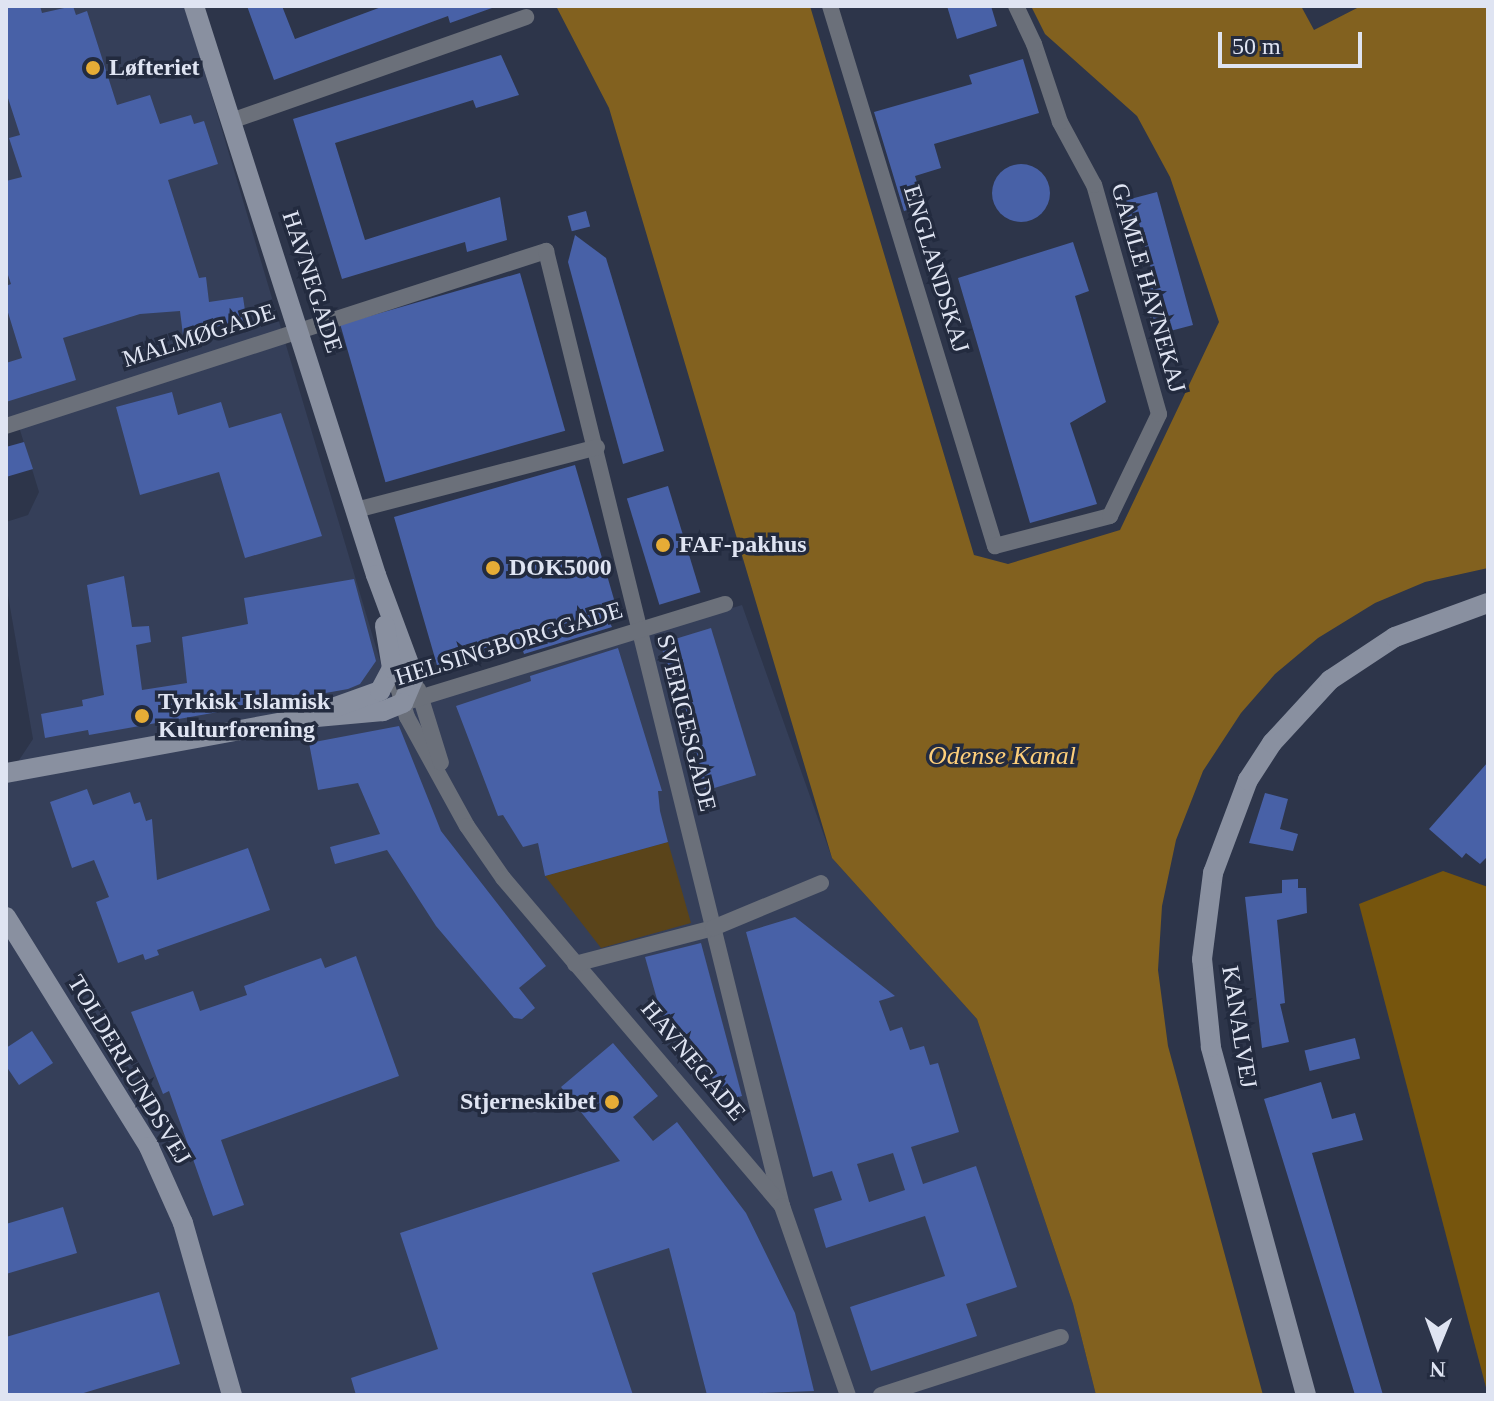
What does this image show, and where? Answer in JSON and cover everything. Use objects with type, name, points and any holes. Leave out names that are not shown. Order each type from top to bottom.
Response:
[{"type":"street","name":"HAVNEGADE","points":[[194,6],[300,329],[376,575],[407,691],[447,788],[503,878],[782,1206],[848,1395]]},
{"type":"street","name":"ENGLANDSKAJ","points":[[830,6],[995,546]]},
{"type":"street","name":"GAMLE HAVNEKAJ","points":[[995,546],[1110,516],[1159,414],[1094,185],[1060,122],[1034,44],[1016,6]]},
{"type":"street","points":[[231,121],[526,17]]},
{"type":"street","name":"MALMØGADE","points":[[6,426],[546,251]]},
{"type":"street","name":"SVERIGESGADE","points":[[546,251],[566,349],[597,447],[639,631],[782,1206]]},
{"type":"street","points":[[356,510],[597,447]]},
{"type":"street","name":"KANALVEJ","points":[[1306,1395],[1211,1047],[1202,959],[1213,873],[1228,822],[1248,780],[1272,743],[1330,680],[1395,637],[1488,603]]},
{"type":"street","name":"HELSINGBORGGADE","points":[[6,773],[305,718],[350,718],[407,691],[639,631],[725,604]]},
{"type":"street","name":"HAVNEGADE","points":[[407,691],[447,788]]},
{"type":"street","points":[[575,964],[713,928],[821,883]]},
{"type":"street","name":"TOLDERLUNDSVEJ","points":[[6,917],[149,1147],[183,1223],[232,1395]]},
{"type":"street","points":[[881,1395],[1061,1337]]},
{"type":"shaded area","points":[[6,6],[185,6],[395,711],[742,605],[832,858],[977,1019],[1073,1304],[1096,1395],[6,1395],[6,780],[33,739],[6,584],[6,522],[28,515],[39,492],[16,417],[6,419]]},
{"type":"shaded area","points":[[668,842],[691,923],[601,948],[545,876]]},
{"type":"shaded area","points":[[1443,871],[1488,887],[1488,1395],[1359,904]]},
{"type":"water","name":"Odense Kanal","points":[[556,6],[810,6],[974,555],[1008,564],[1120,530],[1219,322],[1170,177],[1137,116],[1045,34],[1031,6],[1301,6],[1314,30],[1361,6],[1488,6],[1488,568],[1425,582],[1375,603],[1318,638],[1275,674],[1241,713],[1203,771],[1176,840],[1162,906],[1158,970],[1168,1046],[1263,1395],[1096,1395],[1073,1304],[977,1019],[832,858],[609,108]]},
{"type":"building","points":[[6,6],[40,6],[42,13],[73,6],[76,15],[87,11],[117,105],[150,95],[160,124],[191,115],[194,124],[204,121],[218,164],[168,180],[199,278],[206,277],[209,302],[243,297],[247,324],[211,327],[212,334],[184,343],[180,311],[140,314],[63,338],[76,380],[6,402],[6,363],[22,358],[6,306],[6,286],[11,284],[6,269],[6,181],[22,177],[9,138],[20,135],[6,92]]},
{"type":"building","points":[[247,6],[282,6],[295,39],[384,6],[492,8],[450,23],[448,16],[274,80]]},
{"type":"building","points":[[947,6],[991,6],[997,26],[957,39]]},
{"type":"building","points":[[501,55],[519,95],[476,108],[473,100],[335,143],[365,240],[500,197],[507,240],[467,252],[465,242],[342,279],[293,119]]},
{"type":"building","points":[[1023,59],[1039,113],[934,144],[941,168],[915,176],[924,205],[904,211],[874,112],[972,84],[969,75]]},
{"type":"building","points":[[1021,164],[1042,172],[1050,193],[1042,214],[1021,222],[1000,214],[992,193],[1000,172]]},
{"type":"building","points":[[1157,192],[1193,325],[1155,335],[1140,279],[1153,276],[1139,223],[1126,227],[1119,202]]},
{"type":"building","points":[[586,211],[590,226],[572,231],[568,216]]},
{"type":"building","points":[[575,235],[606,258],[664,451],[623,464],[568,262]]},
{"type":"building","points":[[1073,242],[1089,291],[1075,296],[1106,402],[1070,423],[1097,504],[1030,523],[958,278]]},
{"type":"building","points":[[520,273],[565,431],[385,482],[340,325]]},
{"type":"building","points":[[172,392],[178,415],[221,402],[229,428],[281,413],[322,536],[245,558],[219,472],[140,495],[116,407]]},
{"type":"building","points":[[24,442],[33,469],[6,477],[6,447]]},
{"type":"building","points":[[575,465],[620,620],[610,623],[612,627],[524,654],[522,648],[439,672],[394,517]]},
{"type":"building","name":"FAF-pakhus","points":[[668,486],[700,592],[659,605],[627,499]]},
{"type":"building","points":[[124,576],[132,627],[149,626],[151,642],[136,645],[142,690],[187,683],[182,637],[248,624],[244,598],[354,579],[376,661],[360,684],[348,689],[89,735],[88,730],[45,738],[41,714],[83,706],[82,700],[104,695],[87,585]]},
{"type":"building","points":[[711,628],[756,775],[705,791],[660,643]]},
{"type":"building","points":[[618,648],[662,791],[658,791],[660,811],[668,842],[545,876],[538,843],[523,847],[503,815],[498,816],[456,706],[531,681],[530,676]]},
{"type":"building","points":[[399,726],[441,831],[546,966],[519,988],[535,1008],[522,1019],[514,1018],[436,926],[387,850],[335,864],[330,847],[380,834],[358,783],[318,790],[309,743]]},
{"type":"building","points":[[1488,762],[1488,856],[1480,864],[1466,853],[1462,858],[1429,829]]},
{"type":"building","points":[[87,789],[93,805],[130,792],[134,804],[140,802],[146,821],[152,819],[157,880],[248,848],[270,910],[157,950],[159,955],[145,960],[143,954],[118,963],[96,902],[109,897],[94,860],[72,868],[50,802]]},
{"type":"building","points":[[1265,793],[1288,799],[1280,829],[1298,834],[1293,851],[1249,843]]},
{"type":"building","points":[[1298,879],[1298,888],[1306,888],[1307,913],[1277,920],[1285,1003],[1280,1004],[1289,1042],[1262,1048],[1245,897],[1282,893],[1282,880]]},
{"type":"building","points":[[795,917],[895,996],[879,1001],[890,1031],[902,1027],[910,1050],[924,1046],[930,1065],[938,1063],[959,1132],[911,1147],[923,1184],[976,1166],[1017,1287],[966,1304],[977,1336],[871,1371],[850,1307],[945,1276],[925,1216],[826,1248],[814,1209],[842,1200],[832,1171],[813,1177],[746,932]],"holes":[[[893,1153],[905,1190],[869,1202],[857,1164]]]},
{"type":"building","points":[[701,943],[742,1096],[730,1099],[662,1017],[645,957]]},
{"type":"building","points":[[356,956],[399,1076],[221,1140],[244,1205],[213,1216],[169,1091],[163,1094],[131,1012],[193,991],[200,1011],[247,995],[244,986],[321,958],[325,968]]},
{"type":"building","points":[[32,1031],[53,1063],[19,1085],[6,1066],[6,1048]]},
{"type":"building","points":[[1355,1038],[1360,1058],[1310,1071],[1305,1051]]},
{"type":"building","points":[[613,1043],[658,1096],[633,1117],[653,1141],[677,1122],[746,1213],[795,1313],[814,1391],[707,1395],[669,1248],[592,1273],[633,1395],[356,1395],[351,1378],[438,1349],[400,1233],[620,1161],[561,1087]]},
{"type":"building","points":[[1321,1082],[1332,1119],[1355,1113],[1363,1140],[1312,1153],[1383,1395],[1355,1395],[1264,1099]]},
{"type":"building","points":[[63,1207],[77,1253],[6,1274],[6,1224]]},
{"type":"building","points":[[159,1292],[180,1364],[77,1395],[6,1395],[6,1337]]},
{"type":"place","name":"Løfteriet","points":[[93,68]]},
{"type":"place","name":"FAF-pakhus","points":[[663,545]]},
{"type":"place","name":"DOK5000","points":[[493,568]]},
{"type":"place","name":"Tyrkisk Islamisk Kulturforening","points":[[142,716]]},
{"type":"place","name":"Stjerneskibet","points":[[612,1102]]}]
